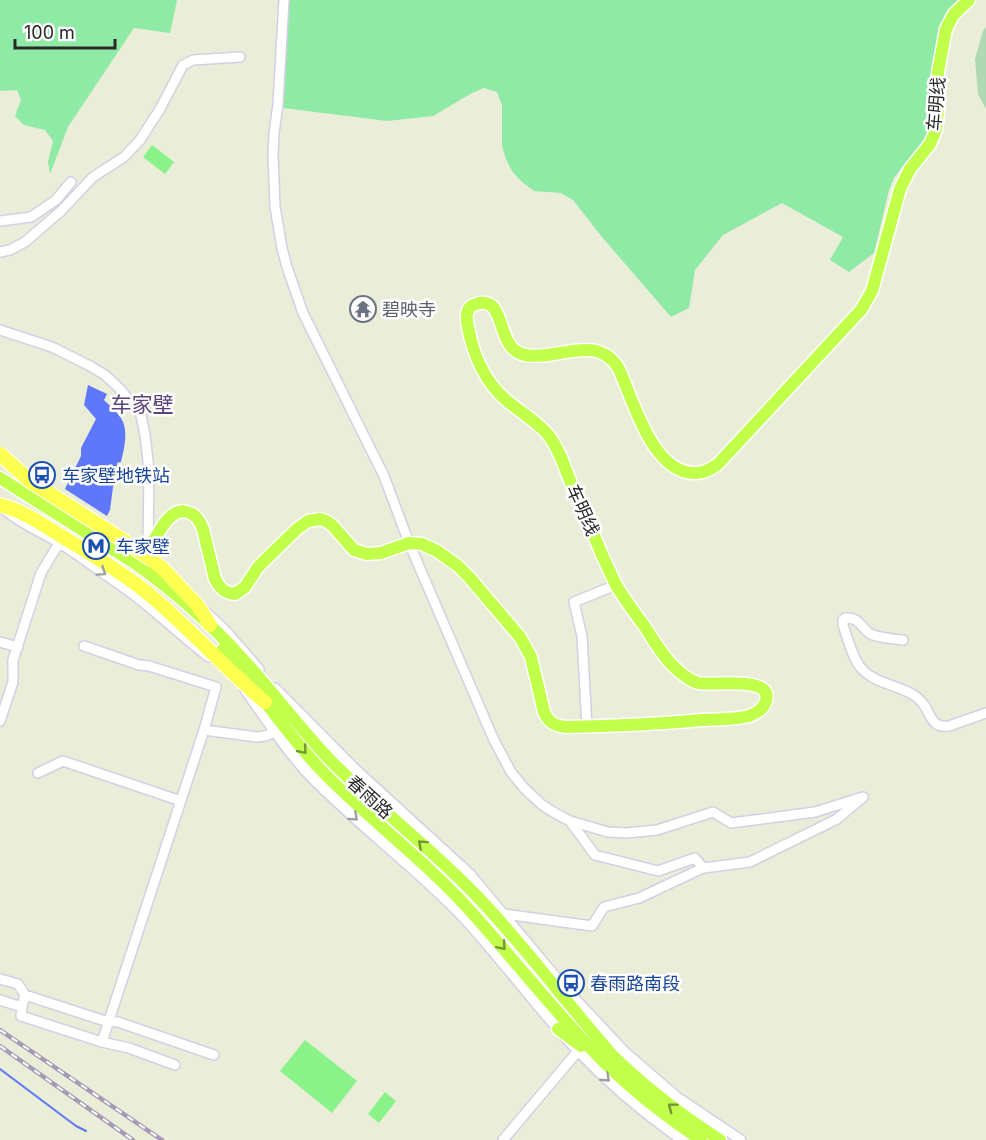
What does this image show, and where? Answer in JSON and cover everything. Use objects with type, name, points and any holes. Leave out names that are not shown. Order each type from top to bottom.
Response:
[{"type":"highway","points":[[0,457],[30,481],[150,555],[198,606],[210,625]]},
{"type":"highway","points":[[0,505],[14,509],[36,521],[115,569],[148,594],[265,702]]},
{"type":"main road","name":"车明线","points":[[409,543],[416,542],[429,547],[458,566],[520,637],[531,657],[541,703],[547,719],[552,724],[587,727],[659,724],[745,717],[759,711],[765,703],[765,692],[758,687],[752,684],[700,684],[689,680],[679,672],[663,654],[616,585],[554,443],[542,428],[504,398],[476,357],[467,325],[467,311],[470,307],[480,303],[495,309],[505,338],[518,353],[535,356],[584,349],[600,351],[609,356],[615,361],[649,439],[660,454],[674,466],[690,473],[711,469],[730,453],[861,310],[868,298],[900,189],[909,169],[930,144],[936,130],[939,110],[938,72],[946,29],[954,14],[969,0]]},
{"type":"main road","name":"春雨路","points":[[0,478],[136,564],[156,578],[210,625],[352,781],[477,897],[612,1055],[671,1106],[720,1140]]},
{"type":"main road","name":"春雨路","points":[[0,487],[129,567],[174,602],[201,627],[222,649],[305,753],[338,787],[460,899],[555,1010],[610,1068],[661,1112],[701,1140]]},
{"type":"main road","points":[[150,555],[169,518],[175,512],[190,512],[200,522],[203,529],[215,579],[223,591],[235,594],[245,587],[252,574],[266,559],[308,521],[320,519],[326,521],[354,550],[367,554],[381,553],[409,543]]},
{"type":"main road","points":[[280,693],[303,729]]},
{"type":"main road","points":[[445,865],[490,896]]},
{"type":"main road","points":[[558,1029],[610,1068]]},
{"type":"street","points":[[284,0],[273,155],[275,207],[282,248],[292,284],[303,313],[384,476],[409,543],[493,738],[511,772],[525,789],[553,812],[570,821],[609,832],[657,830],[713,812],[730,823],[815,812],[863,797],[837,819],[750,862],[703,868],[639,898],[604,906],[592,926],[504,914]]},
{"type":"street","points":[[0,252],[10,250],[25,242],[93,177],[124,157],[140,140],[183,66],[193,60],[240,57]]},
{"type":"street","points":[[0,221],[31,217],[56,200],[71,182],[72,185],[64,200],[63,208]]},
{"type":"street","points":[[0,330],[52,347],[105,375],[141,415],[148,461],[150,555]]},
{"type":"street","points":[[0,505],[145,602],[192,645],[236,677],[290,753],[326,792],[425,880],[459,914],[578,1051],[641,1110],[682,1140]]},
{"type":"street","points":[[0,721],[13,682],[13,660],[41,573],[60,543]]},
{"type":"street","points":[[587,727],[582,636],[574,602],[616,585]]},
{"type":"street","points":[[198,606],[226,630],[280,693],[353,767],[461,865],[490,896],[583,1008],[626,1053],[677,1097],[741,1140]]},
{"type":"street","points":[[903,640],[869,634],[854,618],[843,620],[857,663],[862,669],[874,678],[917,698],[925,706],[934,723],[944,727],[950,726],[986,713]]},
{"type":"street","points":[[0,642],[18,647]]},
{"type":"street","points":[[84,646],[139,665],[216,687],[102,1042]]},
{"type":"street","points":[[204,730],[257,737],[275,732]]},
{"type":"street","points":[[38,773],[63,761],[181,801]]},
{"type":"street","points":[[570,821],[595,855],[658,871],[695,858],[703,868]]},
{"type":"street","points":[[0,979],[18,984],[25,995],[214,1055]]},
{"type":"street","points":[[25,995],[21,1016],[102,1042],[129,1048],[175,1065]]},
{"type":"street","points":[[0,1000],[22,1007]]},
{"type":"street","points":[[503,1140],[578,1051]]},
{"type":"green space","points":[[0,0],[177,0],[170,33],[134,28],[68,127],[50,174],[48,162],[53,141],[45,130],[24,125],[15,116],[21,100],[17,90],[0,91]]},
{"type":"green space","points":[[287,0],[958,0],[951,11],[932,124],[920,148],[894,178],[874,253],[849,272],[830,260],[843,237],[782,203],[723,235],[695,270],[689,308],[671,317],[573,200],[561,193],[534,191],[512,171],[502,146],[502,105],[497,92],[484,88],[433,116],[387,121],[283,108]]},
{"type":"green space","points":[[986,27],[986,109],[978,94],[975,59]]},
{"type":"green space","points":[[152,145],[174,162],[165,174],[143,157]]},
{"type":"green space","points":[[305,1040],[357,1081],[332,1113],[280,1071]]},
{"type":"green space","points":[[385,1092],[396,1101],[379,1123],[368,1114]]},
{"type":"water","points":[[88,385],[107,394],[104,400],[119,416],[125,429],[121,462],[117,463],[118,478],[113,487],[107,516],[65,489],[81,456],[81,448],[96,419],[84,405]]},
{"type":"waterway","points":[[0,1069],[86,1131]]},
{"type":"railway","points":[[0,1030],[162,1140]]},
{"type":"railway","points":[[0,1046],[133,1140]]},
{"type":"place","name":"碧映寺","points":[[363,309]]},
{"type":"place","name":"车家壁地铁站","points":[[42,475]]},
{"type":"place","name":"车家壁","points":[[96,546]]},
{"type":"place","name":"春雨路南段","points":[[571,983]]},
{"type":"district","name":"车家壁","points":[[142,404]]}]
